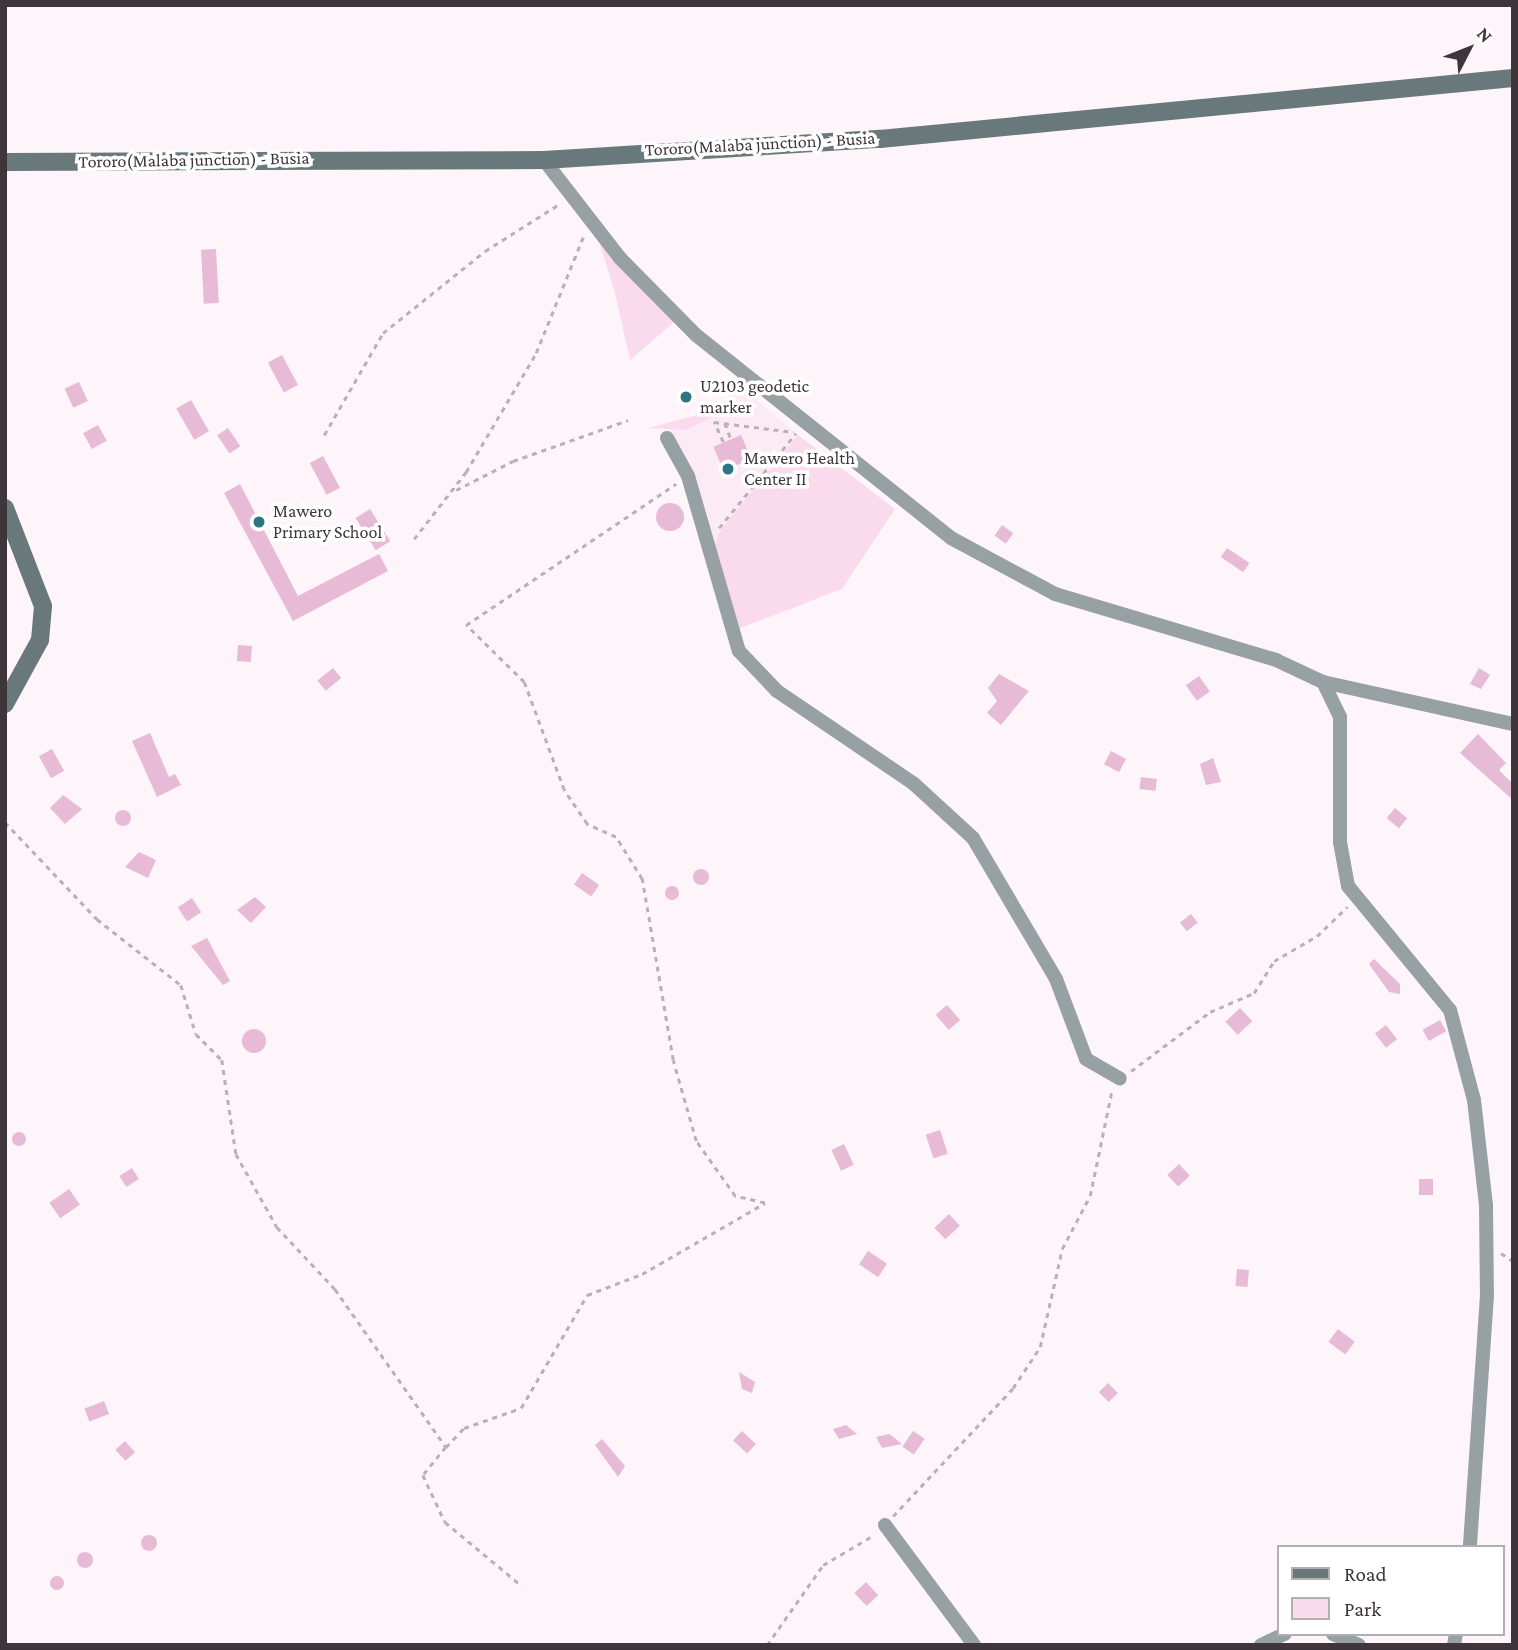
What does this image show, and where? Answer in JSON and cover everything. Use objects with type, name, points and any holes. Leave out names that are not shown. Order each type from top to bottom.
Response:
[{"type":"main road","name":"Tororo(Malaba junction) - Busia","points":[[5,162],[544,160],[880,139],[1513,78]]},
{"type":"main road","points":[[5,508],[43,606],[40,640],[5,704]]},
{"type":"street","points":[[544,160],[589,222],[696,335],[815,435],[951,538],[1020,579],[1276,660],[1323,682],[1513,724]]},
{"type":"street","points":[[667,438],[688,476],[707,557],[728,628],[749,665],[847,744],[913,783],[973,838],[1056,979],[1086,1059],[1121,1079]]},
{"type":"street","points":[[1323,682],[1340,717],[1340,842],[1353,898],[1450,1010],[1474,1100],[1486,1205],[1487,1282],[1470,1545]]},
{"type":"street","points":[[885,1525],[974,1645]]},
{"type":"street","points":[[1261,1645],[1281,1636]]},
{"type":"street","points":[[1339,1636],[1359,1645]]},
{"type":"path","points":[[324,435],[383,333],[485,251],[570,197]]},
{"type":"path","points":[[414,540],[452,492],[536,353],[589,222]]},
{"type":"path","points":[[452,492],[501,466],[628,420]]},
{"type":"path","points":[[723,442],[714,422],[815,435]]},
{"type":"path","points":[[725,423],[731,439]]},
{"type":"path","points":[[707,557],[719,529],[796,433]]},
{"type":"path","points":[[522,1586],[445,1522],[423,1475],[464,1428],[521,1408],[587,1296],[642,1274],[765,1203],[735,1196],[696,1141],[673,1060],[642,879],[616,836],[587,824],[564,790],[524,682],[466,625],[688,476]]},
{"type":"path","points":[[5,822],[97,919],[181,985],[196,1034],[222,1060],[236,1154],[277,1227],[335,1289],[446,1447]]},
{"type":"path","points":[[767,1645],[823,1566],[861,1548],[885,1525],[1013,1388],[1040,1347],[1062,1249],[1090,1196],[1103,1113],[1121,1079],[1210,1012],[1254,993],[1274,961],[1317,936],[1353,898]]},
{"type":"shaded area","name":"Mawero Health Center II","points":[[738,384],[798,435],[720,531],[710,555],[667,432],[716,415]]},
{"type":"green space","points":[[598,238],[674,322],[630,360],[615,293]]},
{"type":"green space","points":[[738,388],[716,415],[686,430],[649,428],[715,410]]},
{"type":"green space","points":[[798,435],[895,509],[842,589],[735,630],[710,555],[720,531]]},
{"type":"building","points":[[216,249],[219,303],[204,304],[201,250]]},
{"type":"building","points":[[282,355],[298,385],[284,393],[268,363]]},
{"type":"building","points":[[79,382],[88,401],[73,408],[64,389]]},
{"type":"building","points":[[191,400],[209,431],[194,440],[176,408]]},
{"type":"building","points":[[98,425],[107,441],[92,449],[83,433]]},
{"type":"building","points":[[228,428],[240,446],[230,454],[217,435]]},
{"type":"building","points":[[741,435],[751,459],[724,471],[713,447]]},
{"type":"building","points":[[323,456],[340,488],[327,495],[310,463]]},
{"type":"building","points":[[240,484],[298,596],[379,554],[388,571],[293,621],[224,493]]},
{"type":"building","points":[[670,503],[680,507],[684,517],[680,527],[670,531],[660,527],[656,517],[660,507]]},
{"type":"building","points":[[370,509],[390,541],[376,550],[356,518]]},
{"type":"building","points":[[1002,525],[1013,533],[1006,544],[994,536]]},
{"type":"building","points":[[1227,548],[1249,563],[1243,572],[1221,557]]},
{"type":"building","points":[[238,645],[252,646],[251,662],[237,661]]},
{"type":"building","points":[[333,668],[341,678],[326,691],[317,681]]},
{"type":"building","points":[[1479,668],[1490,675],[1481,689],[1470,684]]},
{"type":"building","points":[[999,674],[1029,691],[1001,725],[987,713],[997,701],[988,688]]},
{"type":"building","points":[[1199,676],[1210,692],[1197,701],[1186,685]]},
{"type":"building","points":[[150,733],[169,777],[175,774],[181,785],[157,797],[132,741]]},
{"type":"building","points":[[1478,734],[1506,763],[1499,770],[1513,784],[1513,800],[1460,753]]},
{"type":"building","points":[[52,749],[64,771],[51,778],[39,756]]},
{"type":"building","points":[[1111,751],[1126,759],[1119,772],[1104,764]]},
{"type":"building","points":[[1213,758],[1221,782],[1206,785],[1200,764]]},
{"type":"building","points":[[1141,777],[1157,779],[1155,791],[1140,789]]},
{"type":"building","points":[[63,795],[82,809],[65,824],[50,808]]},
{"type":"building","points":[[1395,808],[1407,818],[1399,828],[1387,818]]},
{"type":"building","points":[[123,810],[129,812],[129,824],[123,826],[117,824],[115,818],[117,812]]},
{"type":"building","points":[[139,852],[156,860],[148,878],[125,867]]},
{"type":"building","points":[[701,869],[709,877],[701,885],[693,877]]},
{"type":"building","points":[[582,873],[599,885],[591,897],[574,884]]},
{"type":"building","points":[[669,886],[675,886],[679,893],[675,900],[669,900],[665,896],[665,890]]},
{"type":"building","points":[[255,897],[266,907],[251,923],[237,910]]},
{"type":"building","points":[[192,898],[201,912],[187,922],[178,907]]},
{"type":"building","points":[[1191,914],[1198,923],[1187,931],[1180,923]]},
{"type":"building","points":[[207,938],[230,981],[223,985],[191,946]]},
{"type":"building","points":[[1374,959],[1400,984],[1400,994],[1389,992],[1369,964]]},
{"type":"building","points":[[947,1005],[960,1020],[949,1030],[936,1015]]},
{"type":"building","points":[[1240,1008],[1252,1021],[1238,1035],[1225,1022]]},
{"type":"building","points":[[1440,1020],[1446,1031],[1429,1041],[1423,1030]]},
{"type":"building","points":[[1386,1025],[1397,1039],[1386,1048],[1375,1034]]},
{"type":"building","points":[[254,1029],[263,1032],[266,1041],[263,1050],[254,1053],[245,1050],[242,1041],[245,1032]]},
{"type":"building","points":[[940,1130],[948,1154],[933,1158],[926,1135]]},
{"type":"building","points":[[16,1132],[22,1132],[26,1139],[22,1146],[16,1146],[12,1142],[12,1136]]},
{"type":"building","points":[[844,1144],[854,1165],[841,1171],[831,1150]]},
{"type":"building","points":[[1179,1164],[1190,1176],[1178,1187],[1167,1175]]},
{"type":"building","points":[[132,1168],[139,1179],[126,1187],[119,1176]]},
{"type":"building","points":[[1419,1179],[1433,1179],[1433,1195],[1419,1195]]},
{"type":"building","points":[[69,1189],[80,1205],[60,1218],[49,1203]]},
{"type":"building","points":[[949,1214],[960,1226],[945,1239],[934,1228]]},
{"type":"building","points":[[868,1251],[887,1264],[878,1277],[859,1264]]},
{"type":"building","points":[[1237,1269],[1249,1270],[1247,1287],[1236,1286]]},
{"type":"building","points":[[1338,1329],[1355,1342],[1345,1354],[1328,1342]]},
{"type":"building","points":[[739,1372],[755,1382],[752,1393],[742,1389]]},
{"type":"building","points":[[1108,1383],[1118,1393],[1109,1402],[1099,1392]]},
{"type":"building","points":[[104,1401],[109,1414],[89,1422],[84,1409]]},
{"type":"building","points":[[846,1425],[857,1434],[839,1439],[833,1429]]},
{"type":"building","points":[[742,1431],[756,1444],[747,1453],[733,1441]]},
{"type":"building","points":[[913,1431],[925,1439],[914,1455],[902,1447]]},
{"type":"building","points":[[889,1434],[902,1444],[882,1448],[876,1437]]},
{"type":"building","points":[[602,1439],[625,1466],[618,1477],[595,1445]]},
{"type":"building","points":[[125,1441],[135,1452],[125,1461],[115,1450]]},
{"type":"building","points":[[149,1535],[155,1537],[155,1549],[149,1551],[143,1549],[141,1543],[143,1537]]},
{"type":"building","points":[[82,1552],[88,1552],[93,1560],[91,1566],[82,1568],[77,1563],[77,1557]]},
{"type":"building","points":[[57,1576],[62,1578],[62,1588],[57,1590],[52,1588],[50,1583],[52,1578]]},
{"type":"building","points":[[866,1582],[878,1595],[867,1606],[854,1593]]},
{"type":"place","name":"U2103 geodetic marker","points":[[686,397]]},
{"type":"place","name":"Mawero Health Center II","points":[[728,469]]},
{"type":"place","name":"Mawero Primary School","points":[[259,522]]}]
